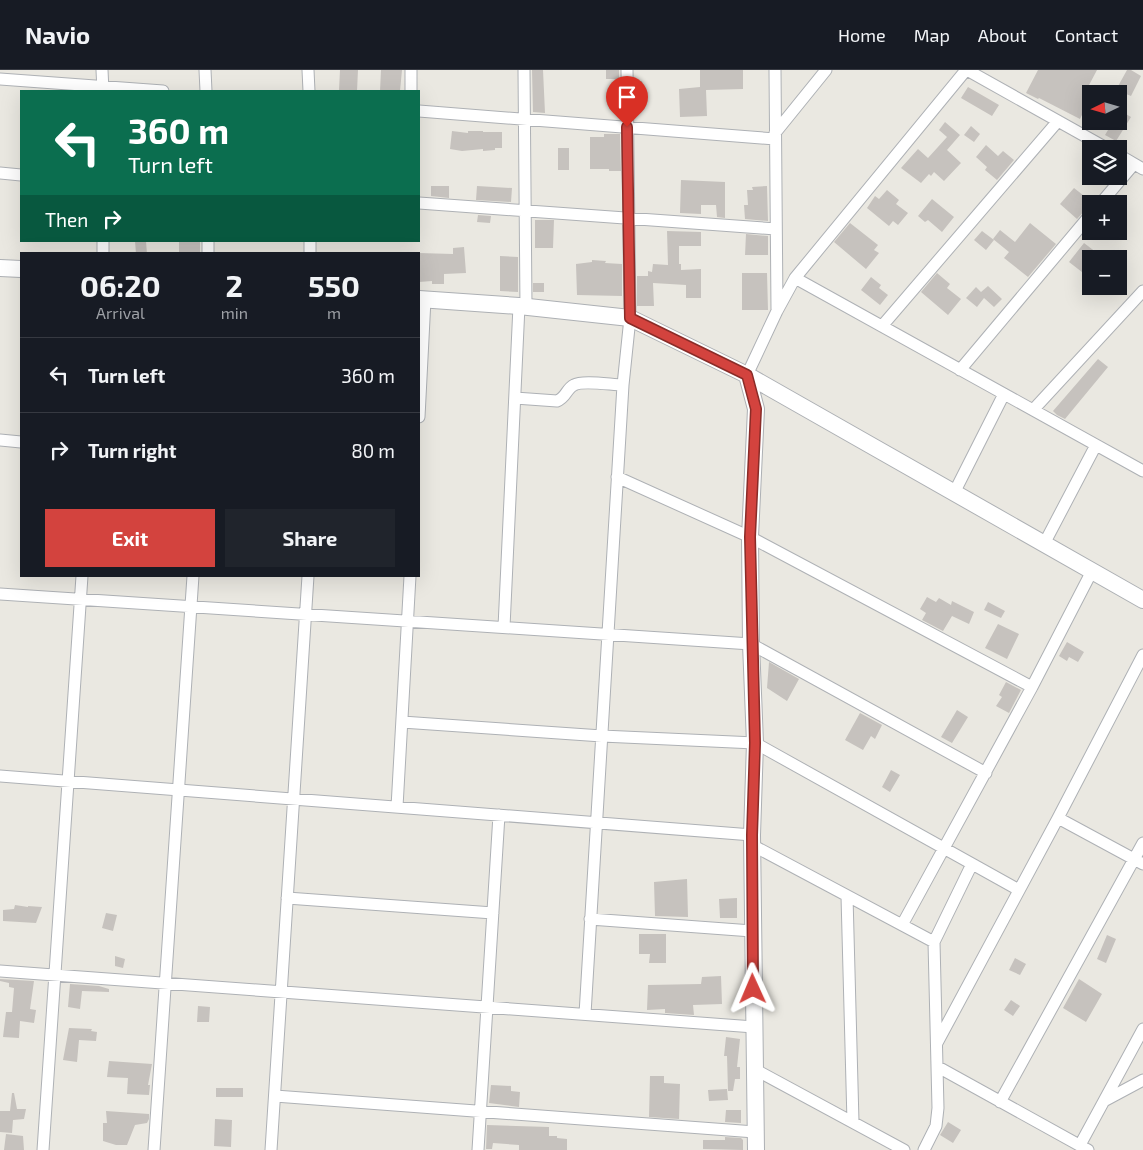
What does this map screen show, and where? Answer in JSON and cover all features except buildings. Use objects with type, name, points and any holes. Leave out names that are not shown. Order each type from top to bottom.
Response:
[{"type":"main road","points":[[0,268],[20,269]]},
{"type":"main road","points":[[422,299],[630,318],[747,375],[1143,600]]},
{"type":"main road","points":[[747,375],[756,409],[750,537],[751,644],[755,743],[752,931],[756,1150]]},
{"type":"street","points":[[102,70],[102,89]]},
{"type":"street","points":[[205,70],[206,90]]},
{"type":"street","points":[[308,70],[308,90]]},
{"type":"street","points":[[411,70],[411,90]]},
{"type":"street","points":[[504,627],[515,398],[523,307],[525,211],[524,70]]},
{"type":"street","points":[[585,1014],[617,477],[623,385],[630,318],[627,70]]},
{"type":"street","points":[[775,70],[777,311]]},
{"type":"street","points":[[775,136],[826,70]]},
{"type":"street","points":[[747,375],[795,278],[966,70],[1092,140]]},
{"type":"street","points":[[0,79],[102,89],[132,90]]},
{"type":"street","points":[[420,111],[775,136]]},
{"type":"street","points":[[882,326],[1058,121]]},
{"type":"street","points":[[1109,195],[1139,166],[1127,159]]},
{"type":"street","points":[[0,173],[20,175]]},
{"type":"street","points":[[420,204],[776,229]]},
{"type":"street","points":[[960,370],[1082,225]]},
{"type":"street","points":[[795,278],[1143,471]]},
{"type":"street","points":[[1033,410],[1143,291]]},
{"type":"street","points":[[420,378],[422,299]]},
{"type":"street","points":[[515,398],[557,401],[562,400],[569,388],[578,383],[623,385]]},
{"type":"street","points":[[954,493],[1004,394]]},
{"type":"street","points":[[0,440],[20,442]]},
{"type":"street","points":[[1044,544],[1096,445]]},
{"type":"street","points":[[617,477],[750,537],[1032,687]]},
{"type":"street","points":[[902,925],[986,773],[1092,571]]},
{"type":"street","points":[[43,1150],[82,577]]},
{"type":"street","points":[[154,1150],[193,577]]},
{"type":"street","points":[[271,1150],[308,577]]},
{"type":"street","points":[[397,807],[410,577]]},
{"type":"street","points":[[0,594],[751,644],[986,773]]},
{"type":"street","points":[[937,1043],[1143,655]]},
{"type":"street","points":[[402,722],[602,736],[755,743],[1019,890]]},
{"type":"street","points":[[0,776],[596,823],[752,840],[847,896],[934,942]]},
{"type":"street","points":[[478,1150],[500,815]]},
{"type":"street","points":[[1058,818],[1139,861]]},
{"type":"street","points":[[1000,1102],[1139,861],[1143,843]]},
{"type":"street","points":[[924,1150],[938,1118],[934,942],[972,864]]},
{"type":"street","points":[[847,896],[853,1122]]},
{"type":"street","points":[[287,898],[493,913]]},
{"type":"street","points":[[590,919],[752,931]]},
{"type":"street","points":[[0,970],[754,1027]]},
{"type":"street","points":[[938,1068],[1084,1148],[1104,1101],[1143,1029]]},
{"type":"street","points":[[754,1069],[904,1150]]},
{"type":"street","points":[[1104,1101],[1143,1080]]},
{"type":"street","points":[[275,1096],[755,1132]]},
{"type":"route","points":[[627,127],[630,318],[747,375],[756,409],[750,537],[751,644],[755,743],[752,835],[753,989]]}]
